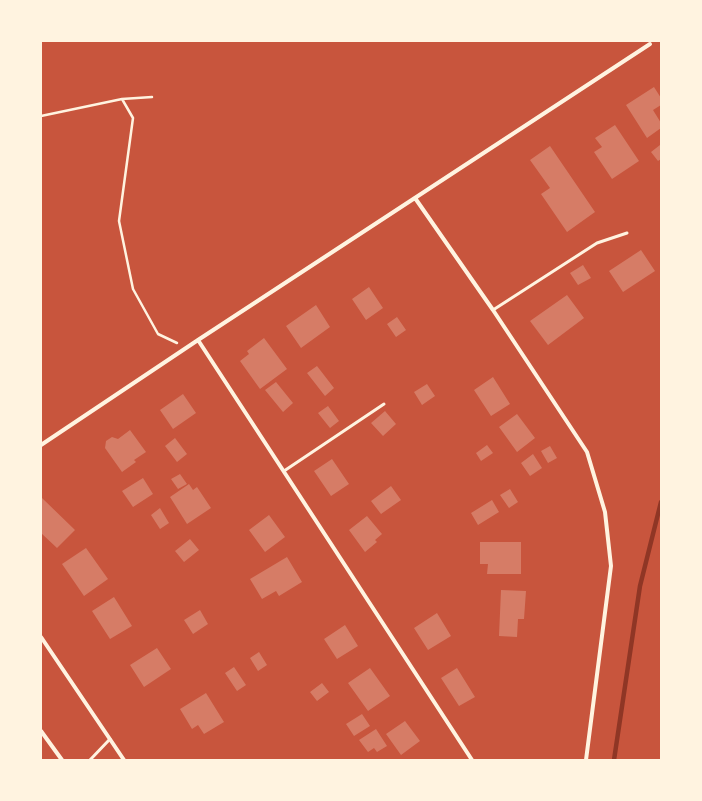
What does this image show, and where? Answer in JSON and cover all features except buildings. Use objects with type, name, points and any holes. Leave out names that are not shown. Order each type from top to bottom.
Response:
[{"type":"street","points":[[41,445],[187,347],[650,44]]},
{"type":"street","points":[[415,198],[493,310],[587,452],[605,512],[611,566],[586,760]]},
{"type":"street","points":[[198,340],[472,760]]},
{"type":"street","points":[[41,637],[124,760]]},
{"type":"street","points":[[41,731],[62,760]]},
{"type":"lane","points":[[493,310],[597,243],[628,233]]},
{"type":"lane","points":[[284,471],[384,404]]},
{"type":"lane","points":[[90,760],[110,739]]},
{"type":"path","points":[[41,116],[122,99],[152,97]]},
{"type":"path","points":[[122,99],[133,118],[119,222],[133,288],[158,334],[187,347]]},
{"type":"waterway","points":[[614,760],[640,586],[661,502]]}]
